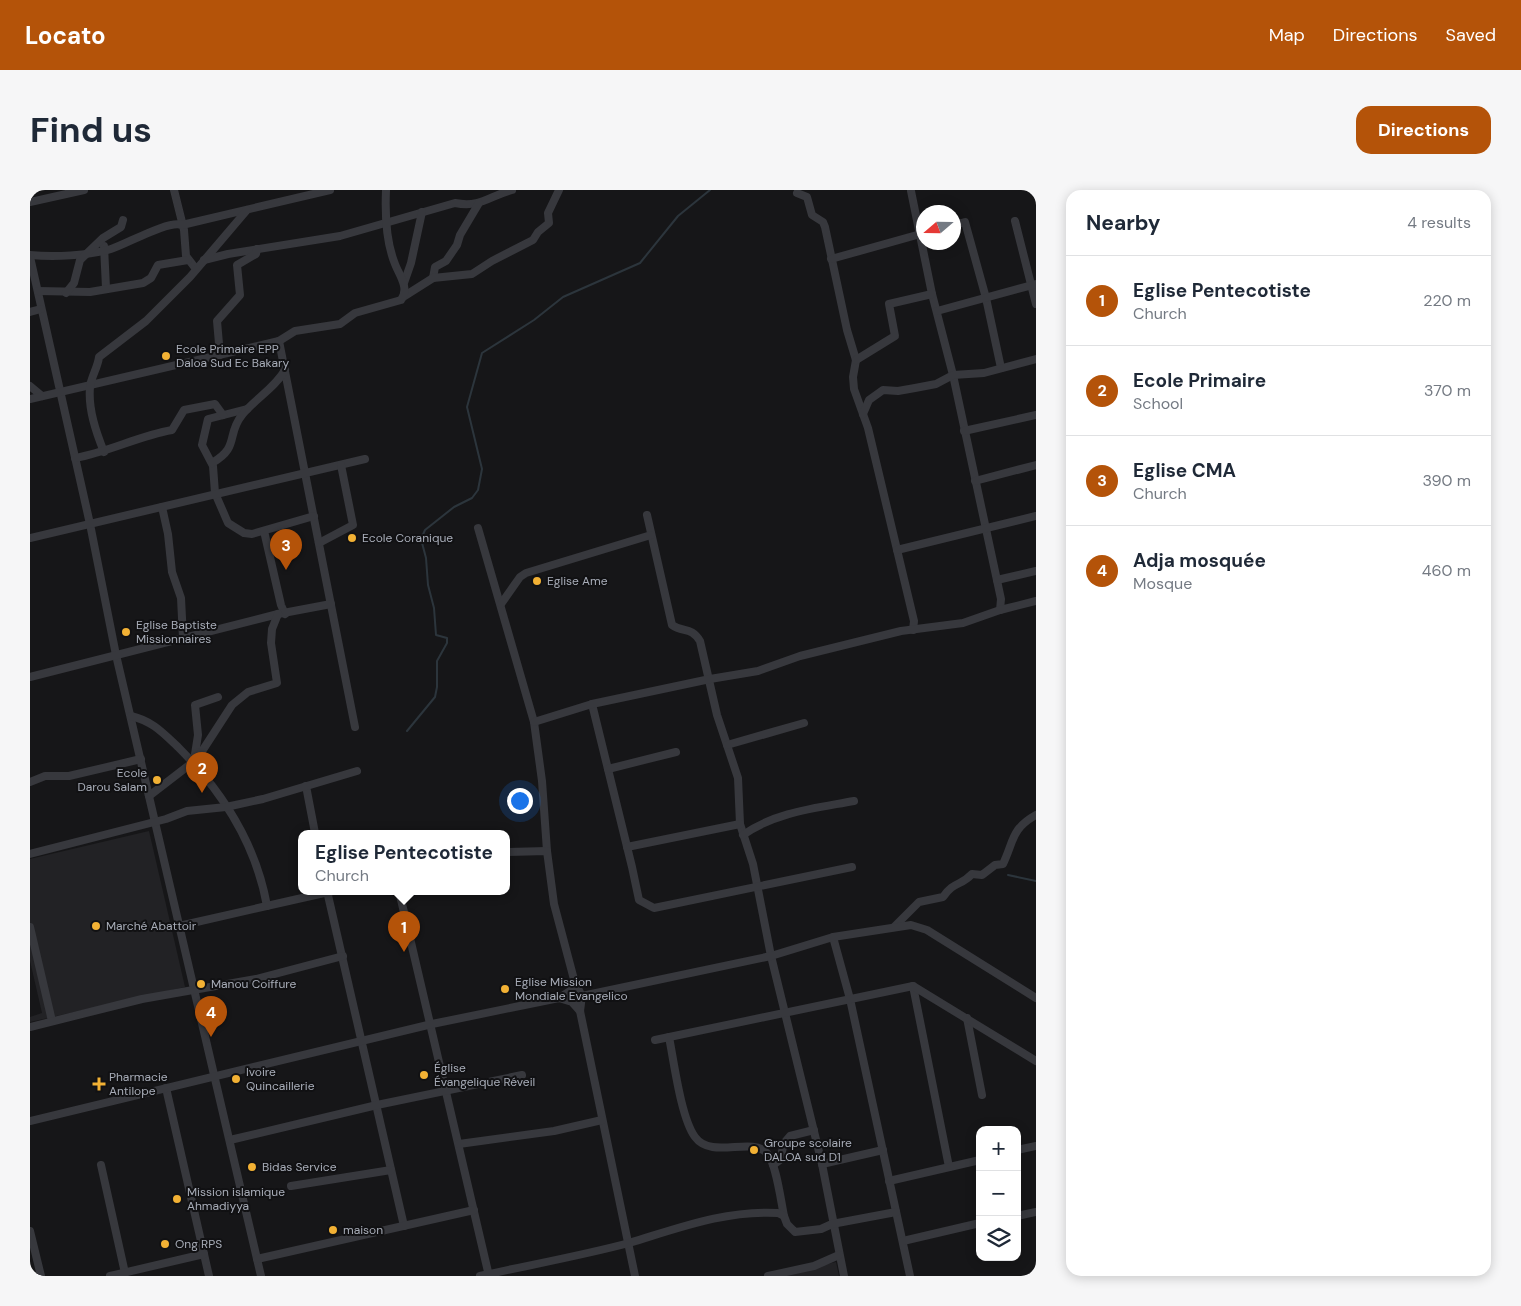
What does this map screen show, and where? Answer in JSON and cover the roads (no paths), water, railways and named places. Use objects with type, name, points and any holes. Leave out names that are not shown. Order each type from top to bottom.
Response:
[{"type":"street","points":[[30,202],[63,192],[84,190]]},
{"type":"street","points":[[174,190],[188,260],[196,269]]},
{"type":"street","points":[[261,1276],[116,655],[90,524],[30,256],[57,256],[104,250],[156,232],[170,224],[182,225],[330,190]]},
{"type":"street","points":[[386,190],[384,210],[394,260],[404,283]]},
{"type":"street","points":[[204,260],[257,249],[340,236],[455,203],[470,206],[490,201],[496,194],[512,190]]},
{"type":"street","points":[[30,399],[279,341],[295,331],[340,324],[355,313],[397,302],[433,278],[472,274],[492,261],[533,240],[538,232],[549,223],[548,214],[559,190]]},
{"type":"street","points":[[911,191],[916,211]]},
{"type":"street","points":[[797,193],[807,197],[812,215],[824,225],[846,330],[856,360],[853,376],[854,389],[863,414],[897,550],[914,621],[913,630]]},
{"type":"street","points":[[433,278],[435,267],[446,261],[458,245],[460,235],[479,203]]},
{"type":"street","points":[[104,452],[92,419],[90,385],[101,354],[146,321],[196,269],[247,210]]},
{"type":"street","points":[[404,297],[404,283],[411,263],[422,212]]},
{"type":"street","points":[[66,293],[74,283],[80,260],[103,238],[121,227],[123,220]]},
{"type":"street","points":[[1015,221],[1034,284],[1036,304]]},
{"type":"street","points":[[961,223],[965,222],[986,298],[1001,368]]},
{"type":"street","points":[[831,259],[916,236]]},
{"type":"street","points":[[103,238],[106,288]]},
{"type":"street","points":[[220,355],[217,320],[240,295],[236,265],[256,254],[257,249]]},
{"type":"street","points":[[925,250],[932,294],[953,376],[1001,599],[1000,610]]},
{"type":"street","points":[[38,291],[66,293],[143,283],[151,278],[158,264],[188,260]]},
{"type":"street","points":[[937,311],[1034,284]]},
{"type":"street","points":[[856,360],[895,336],[890,304],[932,294]]},
{"type":"street","points":[[30,312],[41,309]]},
{"type":"street","points":[[279,341],[355,727]]},
{"type":"street","points":[[863,414],[869,400],[883,390],[898,391],[936,384],[953,376],[984,373],[1036,358]]},
{"type":"street","points":[[212,463],[225,455],[237,424],[247,409],[259,396],[278,382],[284,370]]},
{"type":"street","points":[[30,386],[42,396]]},
{"type":"street","points":[[75,458],[104,452],[141,437],[172,430],[182,412],[193,407],[215,404],[223,415]]},
{"type":"street","points":[[247,409],[207,421],[202,445],[212,463],[213,486],[225,518],[232,527],[247,534],[264,531],[314,516]]},
{"type":"street","points":[[964,431],[1036,415]]},
{"type":"street","points":[[30,538],[365,459]]},
{"type":"street","points":[[319,543],[353,525],[341,465]]},
{"type":"street","points":[[975,481],[1036,465]]},
{"type":"street","points":[[162,507],[168,534],[172,572],[181,598],[182,638]]},
{"type":"street","points":[[647,515],[672,625],[678,629],[696,634],[700,641],[710,678],[715,709],[738,778],[740,824],[753,864],[771,956],[822,1164],[832,1224],[844,1276]]},
{"type":"street","points":[[897,550],[1036,516]]},
{"type":"street","points":[[478,528],[534,722],[542,781],[547,851],[554,904],[576,987],[582,996],[580,1011],[635,1276]]},
{"type":"street","points":[[149,796],[195,761],[232,705],[248,692],[277,683],[271,643],[272,629],[282,614],[264,531]]},
{"type":"street","points":[[501,604],[520,578],[526,573],[651,535]]},
{"type":"street","points":[[997,580],[1036,571]]},
{"type":"street","points":[[534,722],[592,704],[710,678],[758,671],[800,656],[913,630],[963,623],[1000,610],[1036,601]]},
{"type":"street","points":[[30,677],[182,638],[331,604]]},
{"type":"street","points":[[195,761],[198,735],[194,707],[197,703],[218,697]]},
{"type":"street","points":[[592,704],[627,847],[636,894],[642,904],[654,908],[695,901],[852,867]]},
{"type":"street","points":[[131,716],[157,726],[195,761],[214,787],[252,852],[259,871],[267,906]]},
{"type":"street","points":[[727,745],[804,723]]},
{"type":"street","points":[[608,768],[676,752]]},
{"type":"street","points":[[30,782],[45,776],[69,776],[141,759]]},
{"type":"street","points":[[30,854],[187,811],[226,808],[357,771]]},
{"type":"street","points":[[306,786],[314,830]]},
{"type":"street","points":[[743,835],[762,825],[796,812],[830,804],[854,801]]},
{"type":"street","points":[[894,927],[919,902],[942,898],[950,886],[968,879],[972,874],[982,875],[995,865],[1003,864],[1014,832],[1024,822],[1036,815]]},
{"type":"street","points":[[627,847],[740,824]]},
{"type":"street","points":[[510,852],[547,851]]},
{"type":"street","points":[[179,926],[312,895]]},
{"type":"street","points":[[330,895],[404,1226]]},
{"type":"street","points":[[400,895],[432,1024],[489,1275]]},
{"type":"street","points":[[582,996],[771,956],[833,937],[911,925],[926,930],[1036,998]]},
{"type":"street","points":[[30,927],[52,1022]]},
{"type":"street","points":[[833,937],[850,999],[910,1276]]},
{"type":"street","points":[[30,1027],[142,1000],[256,978],[343,956]]},
{"type":"street","points":[[913,986],[949,1167]]},
{"type":"street","points":[[655,1040],[913,986],[1036,1060]]},
{"type":"street","points":[[30,1120],[432,1024],[558,998],[576,987]]},
{"type":"street","points":[[558,998],[572,1002],[580,1011]]},
{"type":"street","points":[[967,1018],[982,1095]]},
{"type":"street","points":[[669,1037],[688,1123],[695,1137],[709,1147],[759,1148],[768,1153],[773,1164],[784,1216],[787,1224],[795,1232],[821,1229],[832,1224],[896,1212]]},
{"type":"street","points":[[230,1140],[377,1105],[522,1075]]},
{"type":"street","points":[[166,1088],[209,1276]]},
{"type":"street","points":[[459,1144],[554,1132],[602,1120]]},
{"type":"street","points":[[773,1164],[780,1160],[784,1143],[790,1136],[814,1130]]},
{"type":"street","points":[[1021,1149],[1035,1146],[1036,1138]]},
{"type":"street","points":[[822,1164],[883,1150]]},
{"type":"street","points":[[889,1181],[976,1161]]},
{"type":"street","points":[[101,1165],[125,1272]]},
{"type":"street","points":[[291,1186],[391,1170]]},
{"type":"street","points":[[257,1259],[474,1210]]},
{"type":"street","points":[[1021,1215],[1036,1212]]},
{"type":"street","points":[[480,1276],[628,1243],[685,1225],[734,1214],[766,1213],[784,1216]]},
{"type":"street","points":[[903,1241],[976,1224]]},
{"type":"street","points":[[30,1231],[40,1276]]},
{"type":"street","points":[[110,1276],[204,1254]]},
{"type":"street","points":[[768,1276],[814,1266],[839,1255]]},
{"type":"street","points":[[1032,1276],[1036,1275]]},
{"type":"waterway","points":[[407,731],[435,697],[437,661],[447,643],[447,638],[436,635],[434,608],[428,585],[426,558],[421,539],[425,530],[454,507],[472,498],[478,490],[482,469],[467,407],[482,353],[534,320],[563,297],[640,263],[678,216],[710,190]]},
{"type":"waterway","points":[[1008,875],[1036,881]]},
{"type":"place","name":"Ecole Primaire EPP Daloa Sud Ec Bakary","points":[[166,356]]},
{"type":"place","name":"Ecole Coranique","points":[[352,538]]},
{"type":"place","name":"Eglise CMA","points":[[286,570]]},
{"type":"place","name":"Eglise Ame","points":[[537,581]]},
{"type":"place","name":"Eglise Baptiste Missionnaires","points":[[126,632]]},
{"type":"place","name":"Ecole Darou Salam","points":[[157,780]]},
{"type":"place","name":"Ecole Primaire","points":[[202,793]]},
{"type":"place","name":"Marché Abattoir","points":[[96,926]]},
{"type":"place","name":"Eglise Pentecotiste","points":[[404,952]]},
{"type":"place","name":"Manou Coiffure","points":[[201,984]]},
{"type":"place","name":"Eglise Mission Mondiale Evangelico","points":[[505,989]]},
{"type":"place","name":"Adja mosquée","points":[[211,1037]]},
{"type":"place","name":"Église Évangelique Réveil","points":[[424,1075]]},
{"type":"place","name":"Ivoire Quincaillerie","points":[[236,1079]]},
{"type":"place","name":"Pharmacie Antilope","points":[[99,1084]]},
{"type":"place","name":"Groupe scolaire DALOA sud D1","points":[[754,1150]]},
{"type":"place","name":"Bidas Service","points":[[252,1167]]},
{"type":"place","name":"Mission islamique Ahmadiyya","points":[[177,1199]]},
{"type":"place","name":"maison","points":[[333,1230]]},
{"type":"place","name":"Ong RPS","points":[[165,1244]]}]
